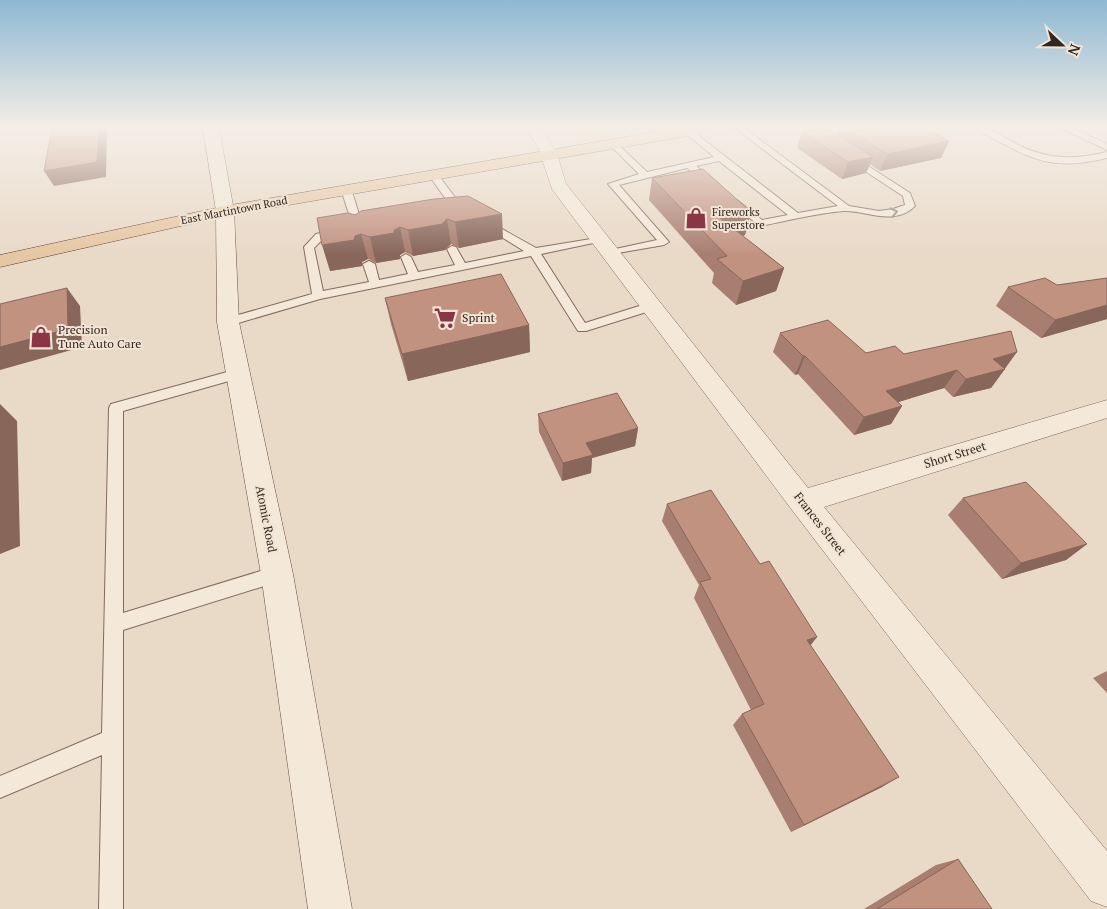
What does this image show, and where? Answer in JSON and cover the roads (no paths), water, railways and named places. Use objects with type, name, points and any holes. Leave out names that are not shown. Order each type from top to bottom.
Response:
[{"type":"main road","name":"East Martintown Road","points":[[0,261],[225,211],[454,170]]},
{"type":"street","name":"Atomic Road","points":[[218,170],[225,211],[228,322],[277,574],[330,909]]},
{"type":"street","name":"Frances Street","points":[[554,170],[558,185],[802,502],[1107,886]]},
{"type":"street","name":"Short Street","points":[[802,502],[1107,409]]},
{"type":"lane","points":[[640,170],[645,175]]},
{"type":"lane","points":[[228,322],[318,296],[534,252],[664,242],[612,184],[665,170]]},
{"type":"lane","points":[[696,170],[760,222],[846,208]]},
{"type":"lane","points":[[736,170],[795,216]]},
{"type":"lane","points":[[796,170],[846,208],[862,213],[884,214],[901,211],[910,206],[907,195],[870,170]]},
{"type":"lane","points":[[433,174],[455,211],[493,226],[534,252],[582,328],[652,306]]},
{"type":"lane","points":[[318,296],[309,246],[328,233],[363,230],[346,189]]},
{"type":"lane","points":[[452,249],[462,267]]},
{"type":"lane","points":[[406,258],[414,276]]},
{"type":"lane","points":[[369,264],[375,284]]},
{"type":"lane","points":[[111,909],[116,408],[238,374]]},
{"type":"lane","points":[[115,624],[277,574]]},
{"type":"lane","points":[[0,787],[114,739]]},
{"type":"place","name":"Fireworks Superstore","points":[[696,218]]},
{"type":"place","name":"Sprint","points":[[445,318]]},
{"type":"place","name":"Precision Tune Auto Care","points":[[41,337]]}]
